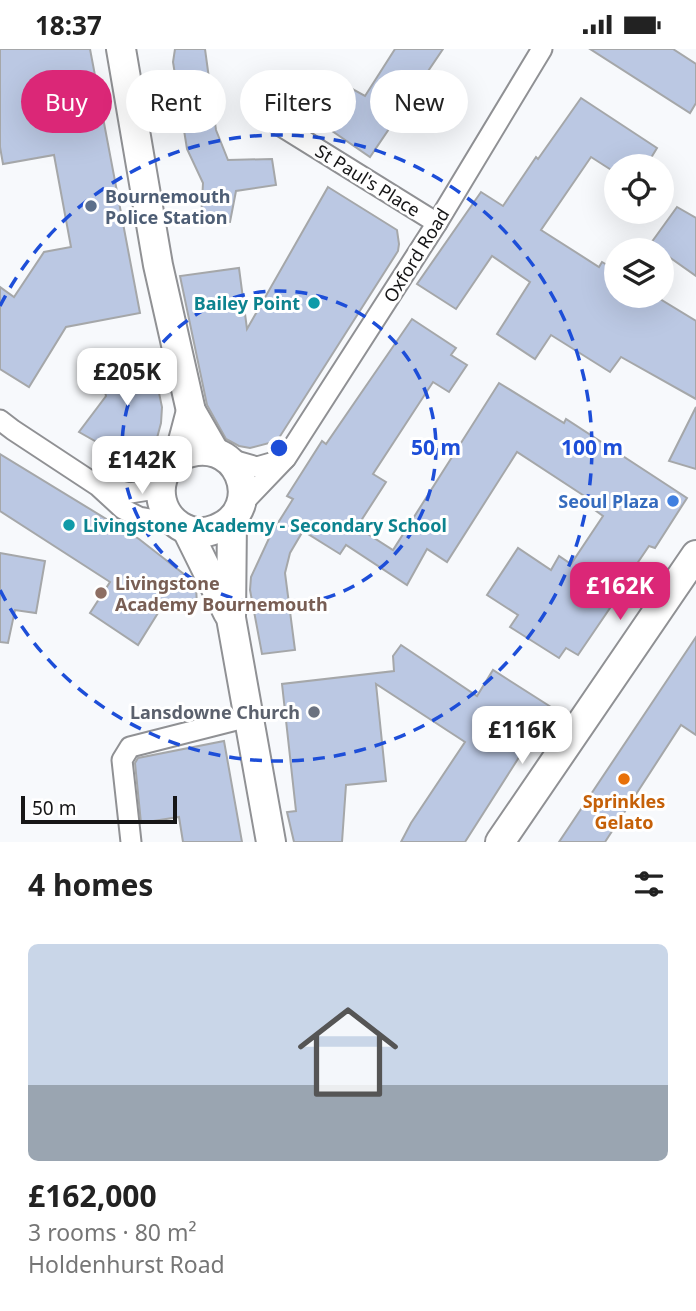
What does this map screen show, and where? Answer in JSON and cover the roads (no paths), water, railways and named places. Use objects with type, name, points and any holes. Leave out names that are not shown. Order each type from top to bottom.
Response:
[{"type":"main road","points":[[121,49],[158,265],[191,411],[220,454],[235,467],[242,479],[243,492],[237,512],[231,618],[271,842]]},
{"type":"main road","points":[[191,411],[173,462],[162,479],[162,504],[168,515],[182,527],[231,618]]},
{"type":"main road","points":[[173,462],[189,452],[201,450],[220,454]]},
{"type":"main road","points":[[182,527],[199,533],[211,531],[223,527],[237,512]]},
{"type":"main road","points":[[500,842],[696,555]]},
{"type":"street","name":"Oxford Road","points":[[237,512],[286,458],[438,223],[542,49]]},
{"type":"street","name":"St Paul's Place","points":[[292,133],[438,223]]},
{"type":"street","points":[[0,420],[98,486],[123,509],[139,517],[182,527]]},
{"type":"street","points":[[220,454],[257,467],[286,458]]},
{"type":"street","points":[[98,486],[130,493],[149,490],[173,462]]},
{"type":"street","points":[[131,842],[122,760],[131,747],[248,717]]},
{"type":"place","name":"Bournemouth Police Station","points":[[91,206]]},
{"type":"place","name":"Bailey Point","points":[[314,303]]},
{"type":"place","name":"Seoul Plaza","points":[[673,501]]},
{"type":"place","name":"Livingstone Academy - Secondary School","points":[[69,525]]},
{"type":"place","name":"Livingstone Academy Bournemouth","points":[[101,593]]},
{"type":"place","name":"Lansdowne Church","points":[[314,712]]},
{"type":"place","name":"Sprinkles Gelato","points":[[624,779]]}]
